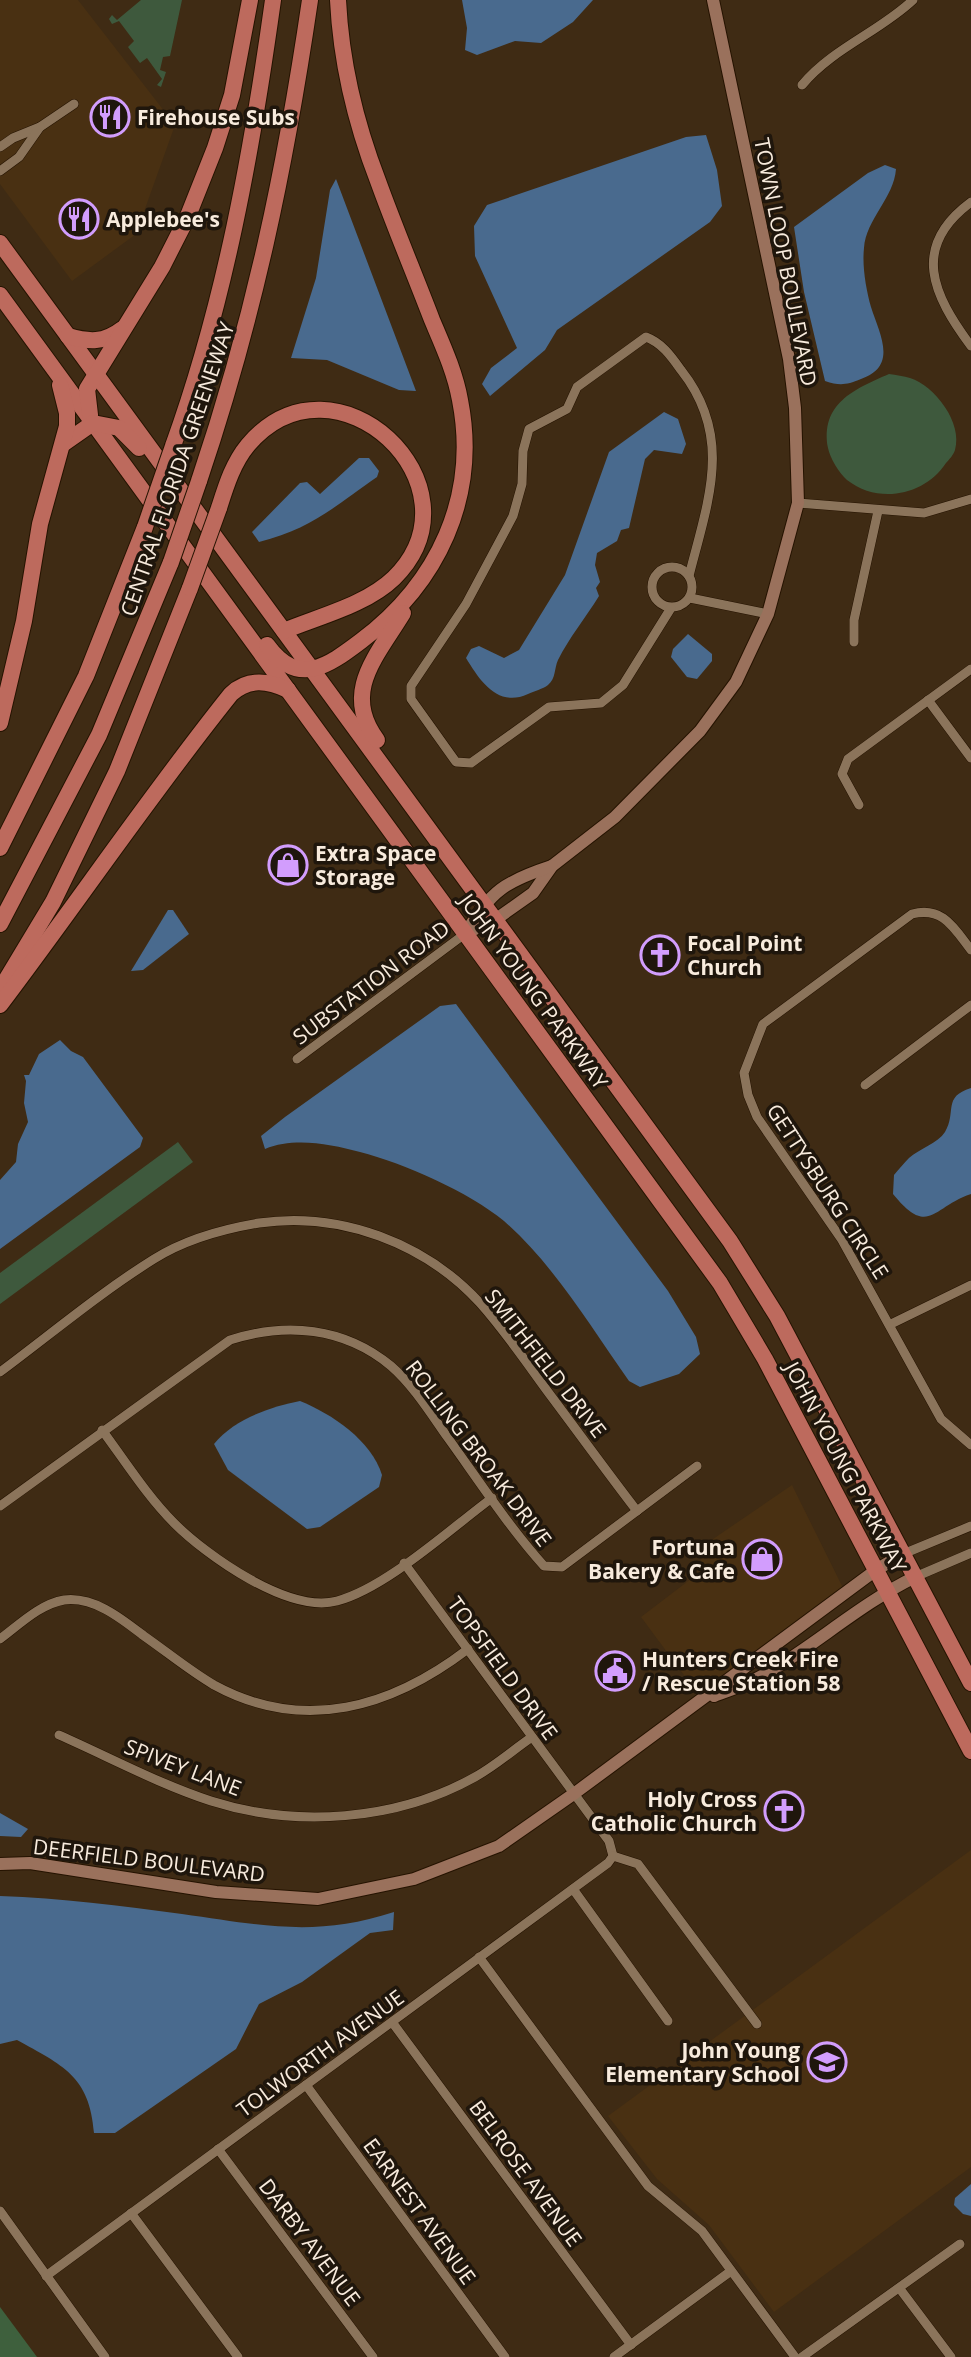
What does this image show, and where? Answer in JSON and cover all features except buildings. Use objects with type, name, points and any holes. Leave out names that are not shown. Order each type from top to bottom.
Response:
[{"type":"highway","points":[[93,423],[87,405],[87,389],[127,325],[188,216],[215,148],[232,94],[250,0]]},
{"type":"highway","name":"CENTRAL FLORIDA GREENEWAY","points":[[0,848],[76,698],[145,527],[199,367],[232,236],[254,130],[273,0]]},
{"type":"highway","name":"CENTRAL FLORIDA GREENEWAY","points":[[0,924],[99,735],[171,562],[199,481],[234,376],[268,244],[290,135],[310,0]]},
{"type":"highway","points":[[338,0],[349,77],[367,150],[448,358],[460,400],[464,459],[459,498],[445,542],[363,680],[361,709],[368,728],[436,822],[454,863]]},
{"type":"highway","name":"JOHN YOUNG PARKWAY","points":[[0,243],[730,1241],[777,1316],[971,1683]]},
{"type":"highway","name":"JOHN YOUNG PARKWAY","points":[[0,295],[720,1283],[765,1359],[971,1751]]},
{"type":"highway","points":[[68,336],[94,341],[114,335],[127,325]]},
{"type":"highway","points":[[0,723],[24,621],[40,524],[63,444],[67,413],[54,370]]},
{"type":"highway","points":[[0,991],[53,902],[117,771],[190,588],[230,475],[248,446],[276,422],[311,411],[330,411],[368,422],[395,442],[414,471],[420,491],[420,527],[401,570],[372,595],[284,631]]},
{"type":"highway","points":[[63,444],[93,423],[119,428],[126,433],[223,564],[250,584]]},
{"type":"highway","points":[[134,479],[154,490],[277,658],[287,666],[313,670],[338,659],[379,627],[416,591]]},
{"type":"highway","points":[[0,1005],[93,883],[161,782],[231,694],[240,686],[256,681],[288,690]]},
{"type":"street","name":"TOWN LOOP BOULEVARD","points":[[466,933],[495,920],[533,893],[552,866],[615,817],[699,731],[736,682],[768,614],[798,503],[795,408],[789,359],[713,0]]},
{"type":"street","points":[[802,85],[819,64],[897,15],[914,0]]},
{"type":"street","points":[[0,147],[40,127],[74,104]]},
{"type":"street","points":[[0,171],[19,157],[40,127]]},
{"type":"street","points":[[971,202],[952,216],[940,234],[933,271],[937,293],[949,317],[971,346]]},
{"type":"street","points":[[646,337],[657,341],[693,384],[704,405],[712,439],[712,475],[706,512],[689,576],[692,586],[690,598],[671,608],[623,685],[601,703],[550,707],[471,763],[456,762],[411,699],[411,686],[466,604],[513,516],[522,484],[523,451],[529,429],[567,409],[577,387],[646,337]]},
{"type":"street","points":[[798,503],[924,513],[971,499]]},
{"type":"street","points":[[854,642],[854,620],[878,511]]},
{"type":"street","points":[[671,608],[654,597],[654,578],[671,567],[689,576]]},
{"type":"street","points":[[690,598],[768,614]]},
{"type":"street","points":[[859,805],[844,781],[842,766],[971,669]]},
{"type":"street","points":[[928,700],[971,758]]},
{"type":"street","name":"TOWN LOOP BOULEVARD","points":[[466,933],[483,903],[519,876],[552,866]]},
{"type":"street","name":"GETTYSBURG CIRCLE","points":[[971,950],[945,917],[927,910],[912,914],[763,1024],[744,1073],[748,1095],[757,1117],[842,1240],[891,1324],[941,1419],[971,1446]]},
{"type":"street","name":"SUBSTATION ROAD","points":[[297,1059],[466,933]]},
{"type":"street","points":[[865,1085],[971,1005]]},
{"type":"street","name":"SMITHFIELD DRIVE","points":[[0,1372],[155,1258],[194,1239],[234,1227],[284,1219],[335,1224],[369,1232],[409,1248],[449,1275],[479,1302],[637,1511]]},
{"type":"street","points":[[891,1324],[971,1285]]},
{"type":"street","name":"ROLLING BROAK DRIVE","points":[[0,1506],[230,1340],[258,1331],[284,1328],[320,1331],[355,1344],[393,1368],[544,1566],[562,1567],[697,1466]]},
{"type":"street","points":[[102,1430],[172,1521],[260,1586],[291,1599],[335,1602],[368,1588],[492,1498]]},
{"type":"street","points":[[903,1554],[971,1526]]},
{"type":"street","points":[[915,1577],[971,1553]]},
{"type":"street","name":"DEERFIELD BOULEVARD","points":[[0,1864],[30,1863],[216,1892],[318,1899],[414,1880],[499,1846],[575,1793],[876,1570],[903,1554]]},
{"type":"street","name":"TOPSFIELD DRIVE","points":[[404,1563],[575,1793],[609,1841],[613,1856]]},
{"type":"street","name":"DEERFIELD BOULEVARD","points":[[700,1701],[744,1686],[887,1590],[915,1577]]},
{"type":"street","points":[[0,1639],[43,1608],[63,1600],[87,1601],[118,1616],[214,1685],[261,1703],[315,1710],[348,1708],[400,1693],[435,1674],[468,1649]]},
{"type":"street","name":"SPIVEY LANE","points":[[59,1735],[210,1800],[279,1816],[317,1817],[356,1815],[432,1796],[475,1777],[531,1737]]},
{"type":"street","points":[[613,1856],[638,1864],[757,2024]]},
{"type":"street","name":"TOLWORTH AVENUE","points":[[46,2276],[573,1889],[613,1856]]},
{"type":"street","points":[[573,1889],[668,2021]]},
{"type":"street","points":[[479,1957],[648,2186],[688,2217],[795,2357]]},
{"type":"street","name":"BELROSE AVENUE","points":[[392,2022],[631,2345]]},
{"type":"street","name":"EARNEST AVENUE","points":[[306,2085],[505,2357]]},
{"type":"street","name":"DARBY AVENUE","points":[[218,2149],[373,2357]]},
{"type":"street","points":[[0,2211],[105,2357]]},
{"type":"street","points":[[131,2213],[239,2357]]},
{"type":"street","points":[[802,2357],[960,2244]]},
{"type":"street","points":[[614,2357],[731,2271]]},
{"type":"street","points":[[900,2289],[951,2357]]},
{"type":"shaded area","points":[[0,0],[78,0],[175,125],[136,234],[72,281],[0,184]]},
{"type":"shaded area","points":[[792,1485],[843,1588],[698,1694],[641,1617],[704,1569],[697,1550]]},
{"type":"shaded area","name":"John Young Elementary School","points":[[971,1850],[971,2167],[774,2312],[709,2225],[657,2179],[608,2116]]},
{"type":"green space","points":[[141,0],[182,0],[170,56],[163,57],[160,70],[166,72],[161,87],[157,85],[162,79],[147,58],[140,63],[128,47],[134,41],[119,21],[112,24],[109,19],[112,15],[117,20]]},
{"type":"green space","points":[[889,374],[908,377],[929,389],[951,417],[956,439],[951,457],[926,483],[901,493],[887,494],[860,488],[844,477],[831,456],[827,433],[829,420],[842,400],[852,392]]},
{"type":"green space","points":[[178,1142],[193,1162],[0,1304],[0,1273]]},
{"type":"green space","points":[[0,2307],[37,2357],[0,2357]]},
{"type":"water","points":[[462,0],[593,0],[573,22],[541,43],[515,41],[477,55],[465,50],[467,28]]},
{"type":"water","points":[[706,135],[717,170],[722,206],[710,222],[557,330],[545,350],[490,396],[482,384],[491,368],[517,348],[475,256],[474,226],[487,205],[686,137]]},
{"type":"water","points":[[885,165],[896,169],[894,180],[866,237],[864,255],[866,285],[881,338],[883,357],[880,366],[873,373],[861,379],[851,383],[830,383],[825,381],[804,292],[794,227],[868,173]]},
{"type":"water","points":[[336,179],[416,391],[399,390],[327,360],[291,358],[316,278],[330,190]]},
{"type":"water","points":[[664,412],[678,419],[686,444],[682,454],[654,450],[645,459],[629,528],[621,530],[617,541],[597,553],[595,565],[600,582],[596,588],[599,596],[562,652],[552,679],[544,688],[517,697],[499,695],[484,683],[466,658],[471,649],[479,646],[504,658],[519,650],[565,575],[609,452]]},
{"type":"water","points":[[359,458],[369,458],[379,471],[377,477],[308,524],[259,542],[252,532],[300,483],[307,482],[320,494]]},
{"type":"water","points":[[688,634],[712,654],[712,661],[697,679],[687,677],[671,657],[673,649]]},
{"type":"water","points":[[168,910],[173,910],[189,934],[143,970],[131,971]]},
{"type":"water","points":[[456,1004],[668,1291],[696,1337],[700,1354],[679,1374],[640,1387],[629,1381],[571,1297],[522,1238],[490,1210],[454,1189],[396,1163],[337,1146],[288,1143],[265,1149],[261,1136],[285,1117],[440,1006]]},
{"type":"water","points":[[60,1040],[71,1051],[83,1057],[143,1138],[140,1147],[0,1249],[0,1180],[16,1162],[18,1144],[28,1122],[24,1103],[24,1075],[29,1075],[39,1054]]},
{"type":"water","points":[[971,1088],[971,1194],[931,1215],[923,1217],[915,1214],[893,1194],[894,1175],[909,1158],[942,1136],[956,1096]]},
{"type":"water","points":[[300,1401],[325,1413],[349,1430],[369,1450],[382,1475],[379,1487],[320,1527],[307,1529],[228,1470],[214,1444],[222,1435],[253,1415]]},
{"type":"water","points":[[0,1813],[28,1829],[21,1837],[0,1836]]},
{"type":"water","points":[[0,1896],[91,1903],[288,1927],[339,1925],[394,1912],[393,1930],[370,1933],[302,1982],[259,2004],[236,2049],[115,2133],[94,2133],[87,2098],[71,2074],[17,2040],[0,2044]]},
{"type":"water","points":[[971,2184],[971,2216],[963,2214],[954,2205],[955,2198]]},
{"type":"place","name":"Firehouse Subs","points":[[110,117]]},
{"type":"place","name":"Applebee's","points":[[79,219]]},
{"type":"place","name":"Extra Space Storage","points":[[288,865]]},
{"type":"place","name":"Focal Point Church","points":[[660,955]]},
{"type":"place","name":"Fortuna Bakery & Cafe","points":[[762,1559]]},
{"type":"place","name":"Hunters Creek Fire / Rescue Station 58","points":[[615,1671]]},
{"type":"place","name":"Holy Cross Catholic Church","points":[[784,1811]]},
{"type":"place","name":"John Young Elementary School","points":[[827,2062]]}]
